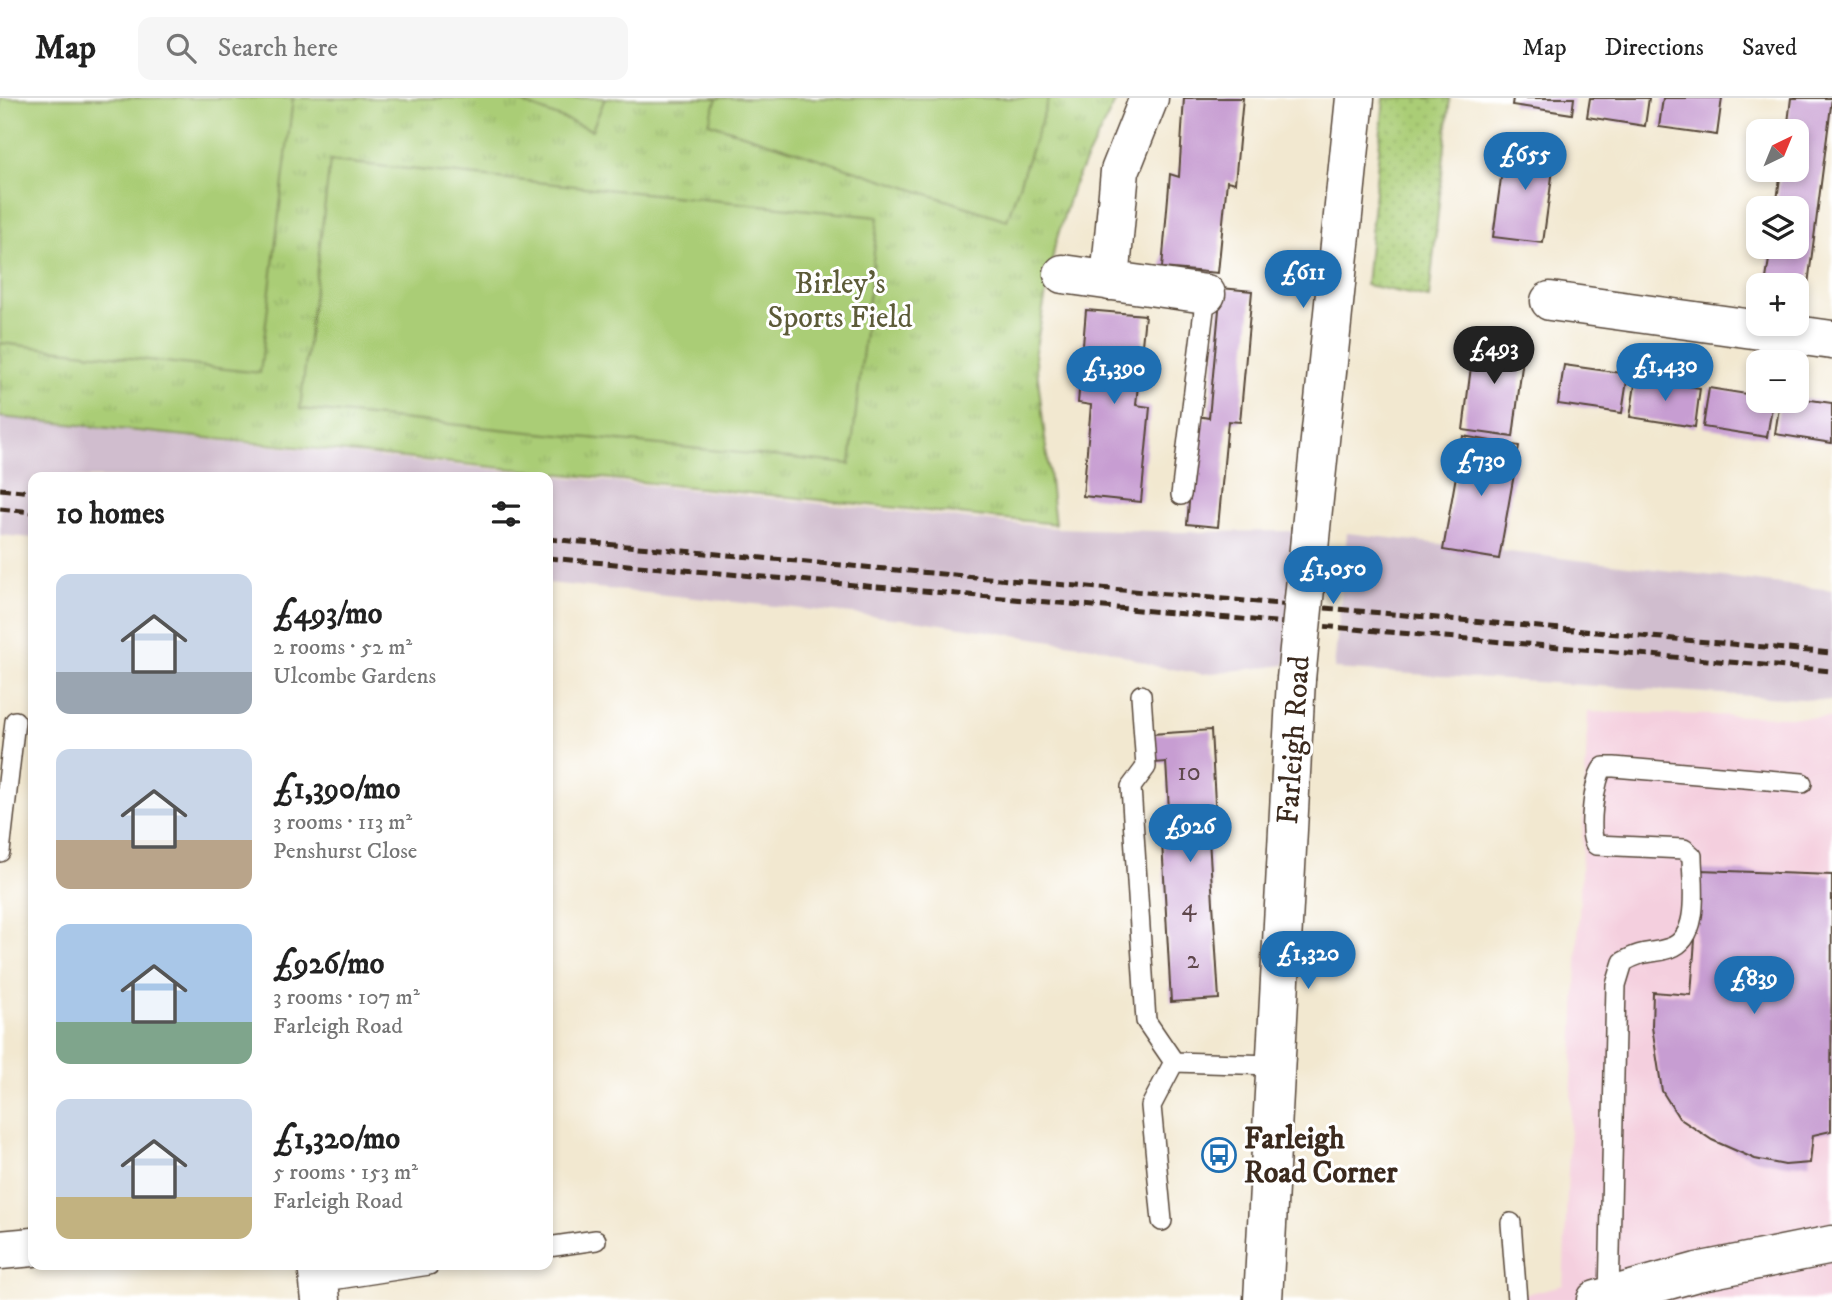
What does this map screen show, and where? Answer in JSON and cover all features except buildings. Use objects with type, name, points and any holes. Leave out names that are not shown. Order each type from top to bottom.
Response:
[{"type":"street","points":[[1110,281],[1120,171],[1143,106],[1149,98]]},
{"type":"street","name":"Farleigh Road","points":[[1262,1300],[1296,679],[1355,98]]},
{"type":"street","points":[[1063,274],[1206,294]]},
{"type":"street","points":[[1550,301],[1832,340]]},
{"type":"street","points":[[1602,1298],[1697,1272],[1832,1245]]},
{"type":"street","points":[[0,1250],[28,1247]]},
{"type":"lane","points":[[1181,495],[1206,294]]},
{"type":"lane","points":[[1141,695],[1146,767],[1131,787],[1146,1021],[1174,1062]]},
{"type":"lane","points":[[0,852],[15,721]]},
{"type":"lane","points":[[1602,1298],[1616,985],[1623,962],[1640,952],[1669,948],[1679,943],[1689,927],[1692,856],[1684,849],[1596,845],[1591,834],[1596,777],[1604,767],[1614,767],[1802,783]]},
{"type":"lane","points":[[1174,1062],[1274,1065]]},
{"type":"lane","points":[[1162,1221],[1151,1106],[1174,1062]]},
{"type":"lane","points":[[1511,1223],[1517,1300]]},
{"type":"lane","points":[[553,1246],[596,1240]]},
{"type":"lane","points":[[318,1276],[379,1270]]},
{"type":"shaded area","points":[[0,418],[518,472],[28,472],[28,538],[0,535]]},
{"type":"shaded area","points":[[553,476],[1056,528],[1183,532],[1294,531],[1286,665],[1202,674],[1155,666],[1106,649],[921,621],[553,584]]},
{"type":"shaded area","points":[[1347,533],[1832,590],[1832,701],[1334,669]]},
{"type":"shaded area","points":[[1588,712],[1832,718],[1832,1300],[1500,1300],[1563,1285]]},
{"type":"green space","name":"Birley's Sports Field","points":[[0,98],[1117,98],[1073,186],[1055,245],[1035,352],[1055,524],[0,417]]},
{"type":"green space","points":[[0,98],[293,98],[260,373],[0,343]]},
{"type":"green space","points":[[509,98],[605,98],[592,130]]},
{"type":"green space","points":[[717,98],[1049,98],[1007,220],[709,123]]},
{"type":"green space","points":[[1384,98],[1450,98],[1429,298],[1366,285]]},
{"type":"green space","points":[[330,161],[878,217],[850,464],[300,409]]},
{"type":"railway","points":[[0,489],[28,492]]},
{"type":"railway","points":[[0,509],[28,512]]},
{"type":"railway","points":[[553,539],[1832,653]]},
{"type":"railway","points":[[553,558],[1832,671]]},
{"type":"place","name":"Farleigh Road Corner","points":[[1219,1155]]}]
